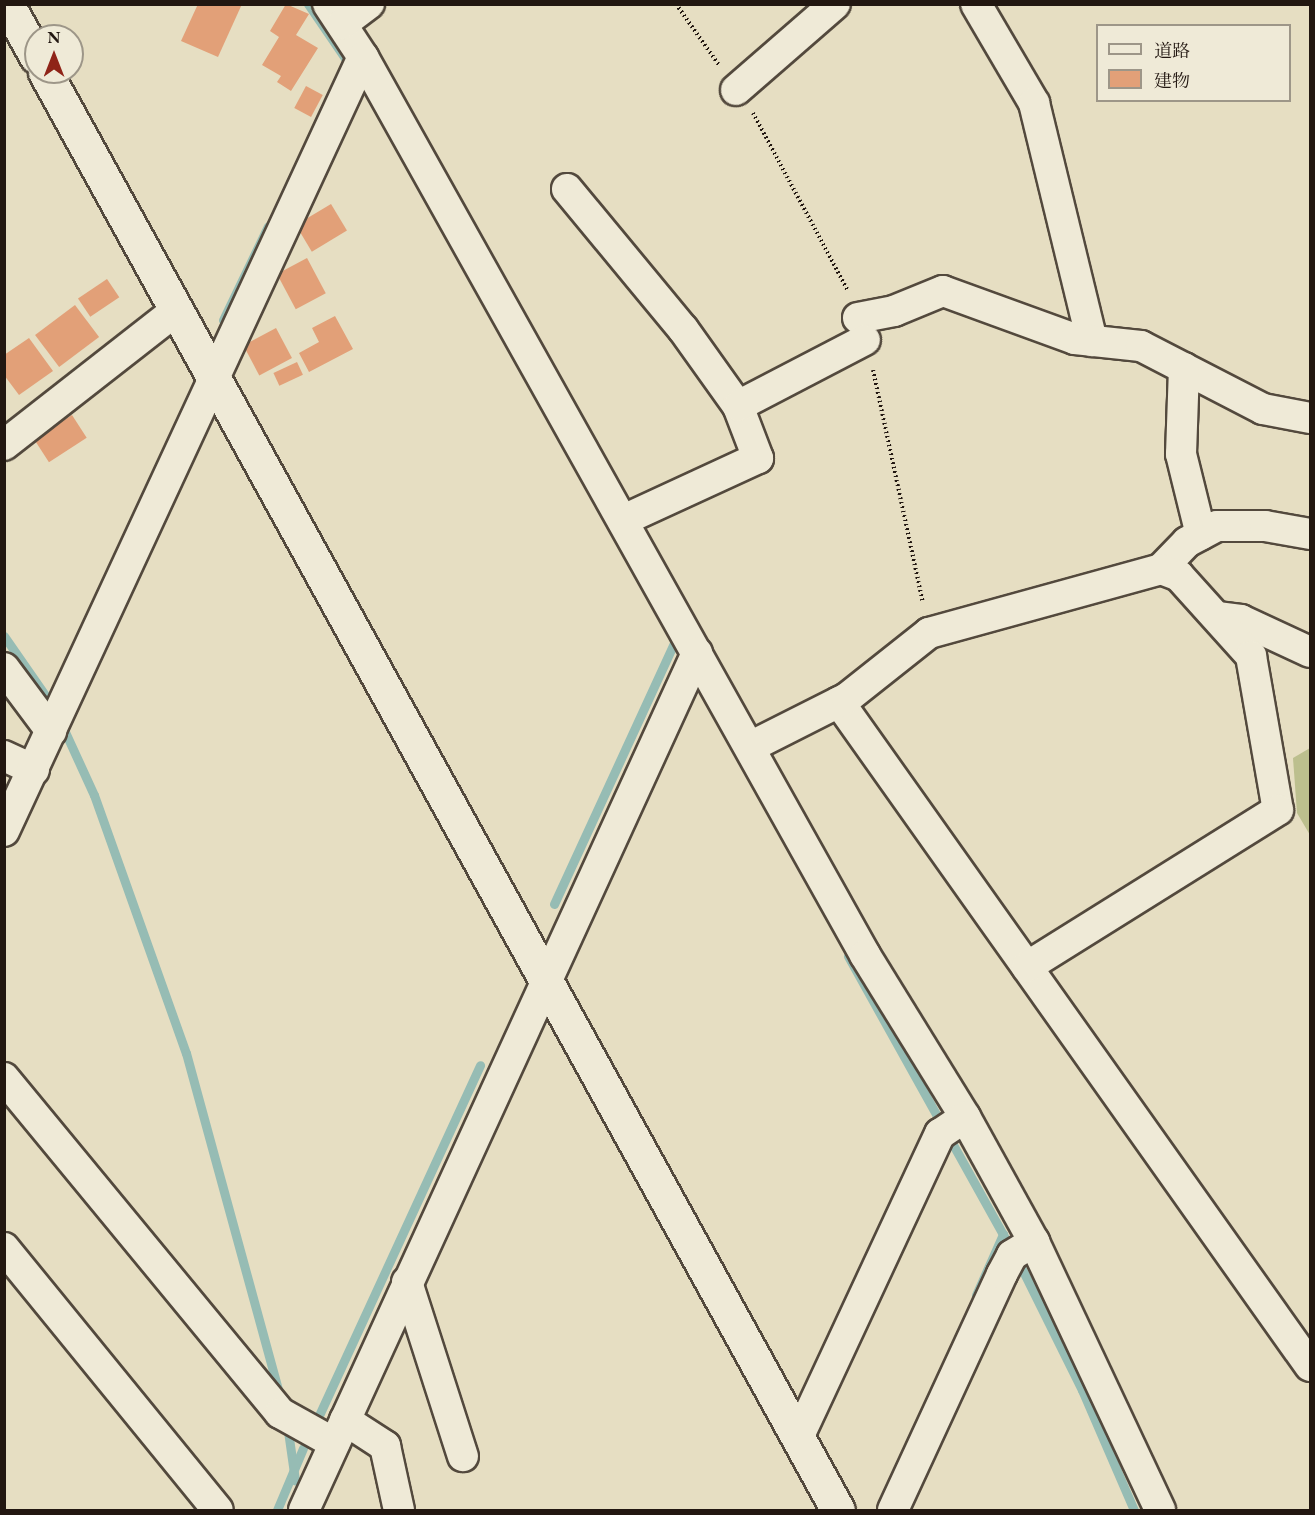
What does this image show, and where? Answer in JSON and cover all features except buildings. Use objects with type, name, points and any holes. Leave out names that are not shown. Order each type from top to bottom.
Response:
[{"type":"street","points":[[7,4],[24,34]]},
{"type":"street","points":[[369,4],[335,14],[358,69],[698,652],[866,955],[952,1126],[1023,1249],[1160,1510]]},
{"type":"street","points":[[736,90],[835,4]]},
{"type":"street","points":[[976,4],[1034,103],[1092,341]]},
{"type":"street","points":[[4,831],[20,764],[50,721],[358,69]]},
{"type":"street","points":[[52,84],[838,1510]]},
{"type":"street","points":[[567,189],[683,329],[738,406],[758,458],[623,520]]},
{"type":"street","points":[[738,406],[861,329],[894,311],[942,291],[1075,339],[1141,346],[1263,409],[1311,418]]},
{"type":"street","points":[[4,445],[177,310]]},
{"type":"street","points":[[1184,368],[1181,454],[1201,535]]},
{"type":"street","points":[[750,747],[839,702],[929,633],[1161,569],[1187,542],[1217,526],[1265,526],[1311,534]]},
{"type":"street","points":[[1027,966],[1278,810],[1251,656],[1179,576],[1161,569]]},
{"type":"street","points":[[1217,617],[1241,620],[1311,652]]},
{"type":"street","points":[[304,1510],[407,1281],[698,652]]},
{"type":"street","points":[[4,668],[50,721]]},
{"type":"street","points":[[839,702],[1311,1366]]},
{"type":"street","points":[[4,1078],[291,1421],[385,1446],[399,1510]]},
{"type":"street","points":[[798,1438],[952,1126]]},
{"type":"street","points":[[4,1248],[218,1510]]},
{"type":"street","points":[[893,1510],[1023,1249]]},
{"type":"street","points":[[407,1281],[463,1456]]},
{"type":"green space","points":[[1310,748],[1310,835],[1297,813],[1293,758]]},
{"type":"waterway","points":[[308,4],[351,67]]},
{"type":"waterway","points":[[223,320],[268,226]]},
{"type":"waterway","points":[[4,636],[54,708]]},
{"type":"waterway","points":[[554,904],[675,641]]},
{"type":"waterway","points":[[61,723],[94,795],[186,1053],[280,1397]]},
{"type":"waterway","points":[[848,956],[1020,1265],[1082,1390],[1134,1510]]},
{"type":"waterway","points":[[315,1424],[480,1065]]},
{"type":"waterway","points":[[976,1295],[1003,1234]]},
{"type":"waterway","points":[[287,1424],[295,1480]]},
{"type":"waterway","points":[[277,1510],[303,1448]]}]
